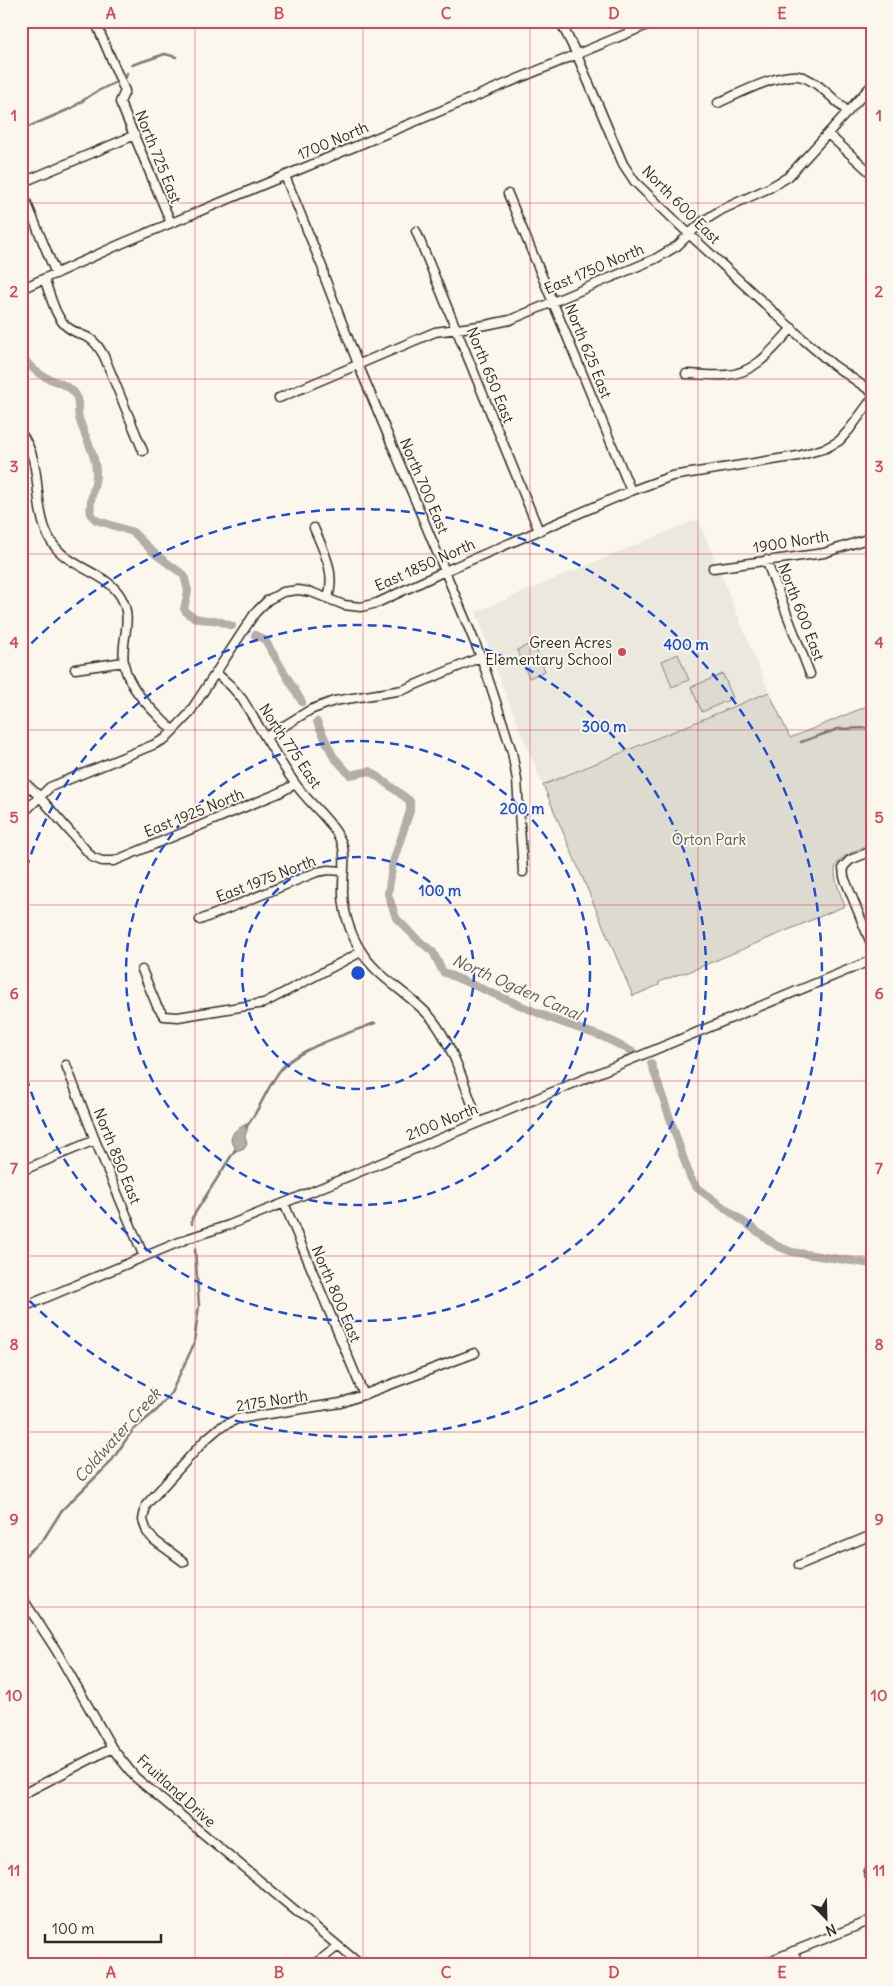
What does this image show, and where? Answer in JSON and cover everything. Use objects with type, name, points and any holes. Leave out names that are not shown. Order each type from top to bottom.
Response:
[{"type":"street","name":"North 725 East","points":[[95,21],[125,91],[120,102],[170,223]]},
{"type":"street","name":"North 600 East","points":[[560,21],[577,55],[624,164],[635,182],[689,234],[832,364],[872,392]]},
{"type":"street","name":"1700 North","points":[[21,288],[170,223],[657,21]]},
{"type":"street","points":[[718,103],[771,80],[798,76],[817,85],[848,112]]},
{"type":"street","name":"East 1750 North","points":[[279,398],[435,332],[510,320],[655,259],[677,246],[702,222],[721,210],[788,177],[872,85]]},
{"type":"street","points":[[828,134],[872,174]]},
{"type":"street","points":[[21,183],[134,135]]},
{"type":"street","name":"North 700 East","points":[[284,176],[323,269],[358,364],[481,657],[512,752],[517,780],[523,872]]},
{"type":"street","points":[[21,190],[56,274]]},
{"type":"street","name":"North 625 East","points":[[508,194],[631,491]]},
{"type":"street","name":"North 650 East","points":[[416,230],[539,531]]},
{"type":"street","points":[[44,279],[58,315],[64,325],[73,332],[89,338],[97,345],[104,356],[143,451]]},
{"type":"street","points":[[686,374],[727,375],[744,371],[763,359],[792,328]]},
{"type":"street","name":"East 1850 North","points":[[21,815],[50,787],[153,745],[173,731],[188,716],[255,613],[268,600],[283,592],[298,590],[328,598],[344,605],[361,607],[378,602],[444,571],[631,491],[672,476],[798,456],[826,448],[839,440],[849,430],[872,399]]},
{"type":"street","points":[[21,433],[31,450],[35,462],[41,515],[51,542],[60,554],[113,586],[124,603],[128,622],[124,662],[132,684],[173,731]]},
{"type":"street","points":[[314,528],[330,571],[332,584],[328,598]]},
{"type":"street","name":"1900 North","points":[[713,568],[824,554],[872,536]]},
{"type":"street","name":"North 600 East","points":[[766,560],[810,674]]},
{"type":"street","points":[[266,737],[322,704],[403,690],[481,657]]},
{"type":"street","points":[[75,669],[124,662]]},
{"type":"street","name":"North 775 East","points":[[216,673],[242,699],[295,784],[334,829],[342,844],[344,857],[344,908],[352,934],[361,952],[375,969],[431,1017],[441,1031],[448,1044],[478,1122]]},
{"type":"street","points":[[21,779],[39,796]]},
{"type":"street","name":"East 1925 North","points":[[39,796],[92,857],[102,861],[114,861],[279,793],[295,784]]},
{"type":"street","points":[[872,851],[850,860],[844,867],[844,877],[872,946]]},
{"type":"street","name":"East 1975 North","points":[[200,920],[317,872],[328,870],[344,871]]},
{"type":"street","points":[[142,970],[157,1006],[164,1016],[178,1017],[264,1003],[361,952]]},
{"type":"street","name":"2100 North","points":[[21,1308],[144,1257],[284,1203],[872,960]]},
{"type":"street","name":"North 850 East","points":[[66,1065],[144,1257]]},
{"type":"street","points":[[21,1171],[95,1140]]},
{"type":"street","name":"North 800 East","points":[[284,1203],[364,1395]]},
{"type":"street","name":"2175 North","points":[[184,1562],[154,1540],[147,1532],[144,1520],[146,1505],[205,1440],[219,1428],[237,1419],[307,1410],[341,1403],[475,1353]]},
{"type":"street","points":[[799,1565],[872,1535]]},
{"type":"street","name":"Fruitland Drive","points":[[21,1596],[56,1650],[112,1748],[136,1777],[361,1965]]},
{"type":"street","points":[[21,1796],[112,1748]]},
{"type":"street","points":[[868,1871],[872,1881]]},
{"type":"street","points":[[760,1965],[872,1920]]},
{"type":"street","points":[[314,1965],[338,1946]]},
{"type":"street","points":[[793,1951],[799,1965]]},
{"type":"shaded area","name":"Green Acres Elementary School","points":[[698,519],[769,692],[543,785],[507,698],[476,612]]},
{"type":"shaded area","points":[[246,1124],[248,1127],[245,1136],[247,1143],[244,1148],[234,1152],[235,1147],[231,1141],[233,1134]]},
{"type":"green space","points":[[533,643],[545,671],[529,678],[517,650]]},
{"type":"green space","points":[[678,654],[689,680],[672,687],[662,661]]},
{"type":"green space","points":[[723,674],[733,698],[702,712],[691,687]]},
{"type":"green space","name":"Orton Park","points":[[769,692],[790,738],[872,704],[872,844],[848,855],[836,865],[836,881],[845,906],[686,973],[659,982],[659,985],[633,996],[543,785]]},
{"type":"waterway","points":[[132,65],[165,54],[176,57]]},
{"type":"waterway","points":[[126,77],[127,73]]},
{"type":"waterway","points":[[21,130],[72,108],[94,93],[118,81]]},
{"type":"waterway","name":"North Ogden Canal","points":[[21,355],[37,372],[67,386],[76,395],[79,418],[92,452],[96,473],[90,509],[91,515],[96,520],[133,532],[155,554],[184,575],[188,591],[184,609],[190,615],[232,626]]},
{"type":"waterway","name":"North Ogden Canal","points":[[255,635],[265,640],[302,702]]},
{"type":"waterway","name":"North Ogden Canal","points":[[317,722],[333,756],[350,775],[370,771],[410,801],[410,811],[393,862],[388,894],[396,918],[433,952],[443,972],[552,1019],[603,1037],[633,1052]]},
{"type":"waterway","name":"Coldwater Creek","points":[[801,742],[838,729],[872,728]]},
{"type":"waterway","name":"Coldwater Creek","points":[[246,1127],[277,1075],[290,1061],[312,1048],[375,1023]]},
{"type":"waterway","name":"North Ogden Canal","points":[[651,1063],[690,1177],[697,1188],[777,1246],[792,1252],[872,1264]]},
{"type":"waterway","name":"Coldwater Creek","points":[[192,1224],[192,1218],[235,1150]]},
{"type":"waterway","name":"Coldwater Creek","points":[[21,1559],[43,1540],[62,1510],[110,1463],[132,1431],[157,1410],[171,1393],[194,1344],[199,1305],[195,1249]]},
{"type":"place","name":"Green Acres Elementary School","points":[[622,652]]}]
